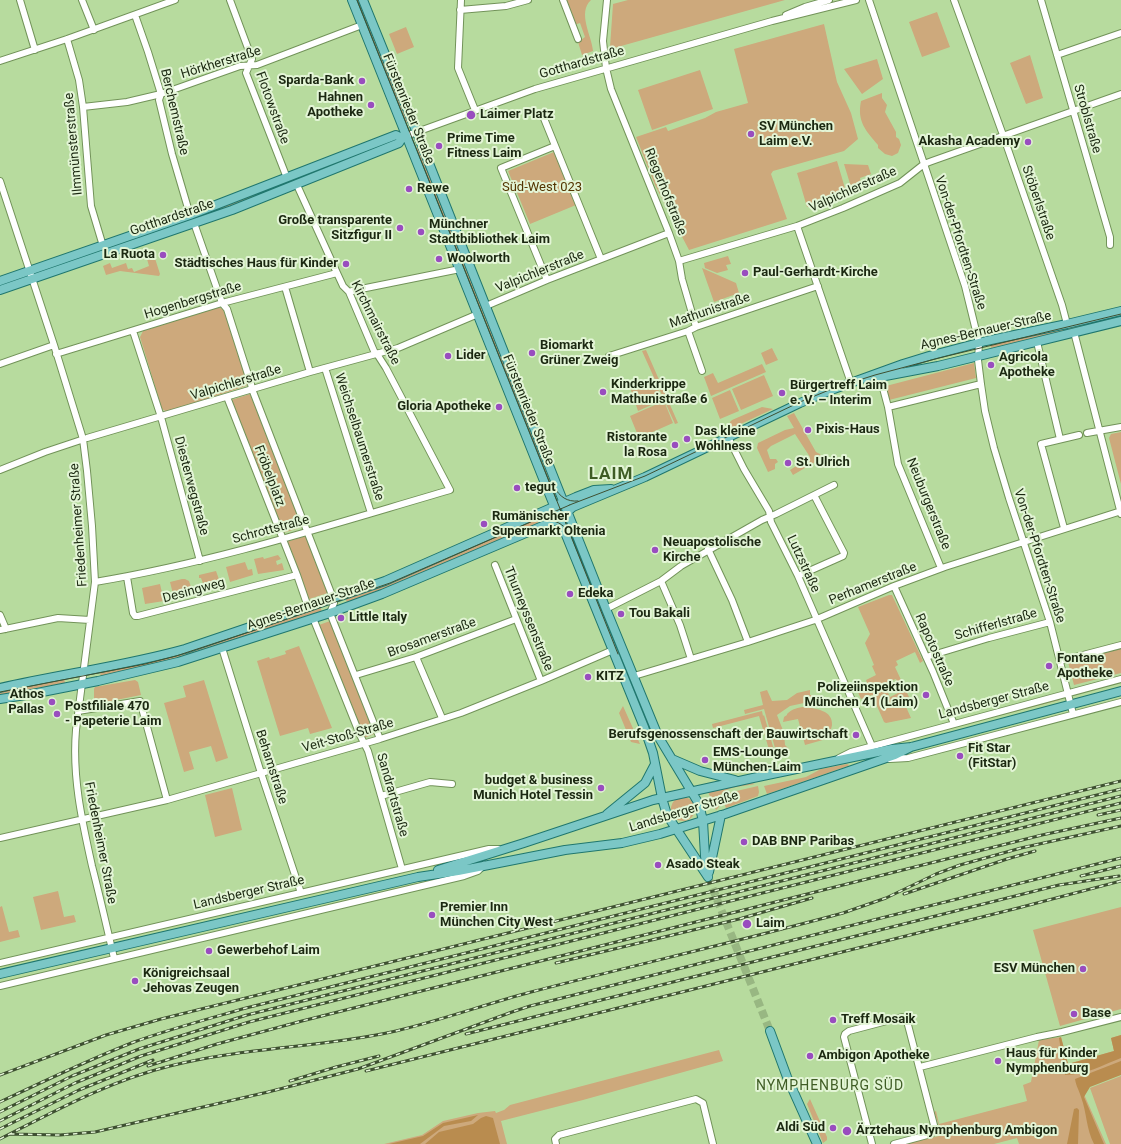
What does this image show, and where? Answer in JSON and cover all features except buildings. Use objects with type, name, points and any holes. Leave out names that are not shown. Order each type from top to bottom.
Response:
[{"type":"main road","name":"Fürstenrieder Straße","points":[[352,0],[404,137],[460,269],[474,316],[554,506],[644,727],[655,763],[667,815],[708,877]]},
{"type":"main road","name":"Fürstenrieder Straße","points":[[363,0],[658,736],[699,804],[703,821],[708,877]]},
{"type":"main road","name":"Gotthardstraße","points":[[30,275],[103,246],[316,167],[396,135],[404,137]]},
{"type":"main road","name":"Gotthardstraße","points":[[30,275],[232,210],[297,185],[399,142],[404,137]]},
{"type":"main road","points":[[316,167],[314,172],[318,176]]},
{"type":"main road","points":[[0,281],[30,275]]},
{"type":"main road","points":[[0,290],[30,275]]},
{"type":"main road","name":"Agnes-Bernauer-Straße","points":[[0,699],[82,684],[178,662],[330,613],[382,594],[559,519],[567,511],[573,508],[614,489],[645,477],[800,403],[902,364],[979,343],[1121,311]]},
{"type":"main road","name":"Agnes-Bernauer-Straße","points":[[855,382],[938,366],[1121,320]]},
{"type":"main road","name":"Agnes-Bernauer-Straße","points":[[0,688],[84,670],[151,658],[178,651],[399,575],[554,506],[594,490],[614,489]]},
{"type":"main road","name":"Landsberger Straße","points":[[0,974],[418,877],[662,798],[892,749],[911,747],[1121,691]]},
{"type":"main road","name":"Landsberger Straße","points":[[418,877],[458,871],[485,864],[565,850],[622,843],[676,829],[885,759],[911,747]]},
{"type":"main road","points":[[671,758],[700,771],[737,781]]},
{"type":"main road","points":[[603,817],[645,782],[655,763]]},
{"type":"main road","points":[[708,877],[721,815]]},
{"type":"main road","points":[[770,1031],[787,1077],[817,1144]]},
{"type":"street","points":[[20,0],[36,50]]},
{"type":"street","points":[[82,0],[94,30]]},
{"type":"street","points":[[0,61],[135,15],[157,3],[175,0]]},
{"type":"street","name":"Flotowstraße","points":[[230,0],[252,59],[246,73],[287,178]]},
{"type":"street","points":[[461,0],[458,68],[475,110]]},
{"type":"street","points":[[460,10],[506,6],[528,0]]},
{"type":"street","points":[[563,0],[578,39]]},
{"type":"street","name":"Riegerhofstraße","points":[[609,0],[603,41],[606,68],[611,89],[670,233],[679,261],[682,279],[696,327]]},
{"type":"street","name":"Gotthardstraße","points":[[772,21],[805,7],[829,0]]},
{"type":"street","name":"Gotthardstraße","points":[[404,137],[535,89],[772,21],[856,0]]},
{"type":"street","name":"Von-der-Pfordten-Straße","points":[[868,0],[960,270],[979,343],[978,356],[985,411],[998,464],[1050,622],[1070,704]]},
{"type":"street","name":"Stöberlstraße","points":[[954,0],[1003,135],[1062,305],[1067,324]]},
{"type":"street","name":"Stroblstraße","points":[[1041,0],[1072,111],[1110,237],[1110,245]]},
{"type":"street","name":"Berchemstraße","points":[[135,15],[161,94],[159,100],[172,154],[190,215]]},
{"type":"street","name":"Hörkherstraße","points":[[83,107],[127,102],[161,94],[240,66],[257,65],[362,25]]},
{"type":"street","points":[[1057,55],[1121,33]]},
{"type":"street","name":"Ilmmünsterstraße","points":[[67,39],[79,80],[83,107],[91,206],[103,246]]},
{"type":"street","name":"Valpichlerstraße","points":[[679,261],[797,226],[900,183],[924,164],[1121,94]]},
{"type":"street","points":[[543,116],[601,259]]},
{"type":"street","points":[[547,280],[501,168],[555,146]]},
{"type":"street","name":"Friedenheimer Straße","points":[[0,180],[3,201],[54,345],[83,439],[89,484],[95,582],[74,748],[76,785],[82,820],[112,948]]},
{"type":"street","name":"Kirchmairstraße","points":[[297,185],[343,286],[349,292],[374,351],[450,490]]},
{"type":"street","name":"Fröbelplatz","points":[[194,223],[222,303],[227,309],[252,389],[333,598]]},
{"type":"street","points":[[797,226],[818,286],[855,382]]},
{"type":"street","name":"Valpichlerstraße","points":[[486,306],[547,280],[670,233]]},
{"type":"street","points":[[349,292],[460,269]]},
{"type":"street","name":"Hogenbergstraße","points":[[56,354],[222,303],[337,273]]},
{"type":"street","name":"Mathunistraße","points":[[609,356],[688,331],[818,286]]},
{"type":"street","points":[[285,287],[310,372]]},
{"type":"street","name":"Valpichlerstraße","points":[[0,470],[83,439],[310,372],[377,354],[419,340],[474,316]]},
{"type":"street","name":"Diesterwegstraße","points":[[133,331],[161,417],[200,561]]},
{"type":"street","points":[[688,331],[702,371]]},
{"type":"street","points":[[1074,332],[1121,512]]},
{"type":"street","points":[[1037,342],[1060,439]]},
{"type":"street","points":[[0,364],[54,345]]},
{"type":"street","name":"Weichselbaumerstraße","points":[[325,368],[371,513]]},
{"type":"street","name":"Neuburgerstraße","points":[[880,377],[888,407],[898,464],[941,568]]},
{"type":"street","points":[[888,407],[981,384]]},
{"type":"street","name":"Fröbelplatz","points":[[227,397],[308,607]]},
{"type":"street","points":[[1087,433],[1121,427]]},
{"type":"street","points":[[1064,528],[1041,444],[1079,435]]},
{"type":"street","name":"Lutzstraße","points":[[728,437],[744,469],[769,511],[771,522],[798,576],[815,620],[872,746]]},
{"type":"street","points":[[606,609],[661,581],[708,549],[834,485]]},
{"type":"street","name":"Schrottstraße","points":[[95,582],[127,577],[200,561],[308,532],[450,490]]},
{"type":"street","points":[[798,576],[843,556],[844,553],[814,495]]},
{"type":"street","name":"Perhamerstraße","points":[[634,676],[691,660],[815,620],[894,586],[941,568],[1064,528],[1121,512]]},
{"type":"street","points":[[708,549],[732,600],[748,642]]},
{"type":"street","name":"Thurneyssenstraße","points":[[495,566],[541,681]]},
{"type":"street","name":"Desingweg","points":[[127,577],[133,613],[135,616],[138,616],[296,575]]},
{"type":"street","points":[[661,581],[680,625],[691,660]]},
{"type":"street","name":"Rapotostraße","points":[[894,586],[954,724]]},
{"type":"street","points":[[330,613],[334,603],[333,598]]},
{"type":"street","name":"Sandrartstraße","points":[[330,613],[356,675],[380,739]]},
{"type":"street","points":[[0,615],[3,629],[58,618],[90,620]]},
{"type":"street","name":"Sandrartstraße","points":[[313,618],[360,735],[368,751],[402,869]]},
{"type":"street","name":"Brosamerstraße","points":[[356,675],[416,657],[516,618]]},
{"type":"street","name":"Schifferlstraße","points":[[926,657],[1050,622]]},
{"type":"street","points":[[1060,660],[1121,645]]},
{"type":"street","name":"Behamstraße","points":[[222,648],[261,773],[301,893]]},
{"type":"street","name":"Veit-Stoß-Straße","points":[[0,838],[167,800],[380,739],[461,713],[613,650]]},
{"type":"street","points":[[416,657],[442,718]]},
{"type":"street","name":"Landsberger Straße","points":[[829,763],[851,752],[872,746],[1121,680]]},
{"type":"street","points":[[78,711],[140,701],[167,800]]},
{"type":"street","name":"Landsberger Straße","points":[[885,759],[908,758],[1121,702]]},
{"type":"street","points":[[1070,704],[1073,714]]},
{"type":"street","points":[[381,796],[430,782],[452,784]]},
{"type":"street","name":"Landsberger Straße","points":[[0,962],[489,849],[504,850]]},
{"type":"street","name":"Landsberger Straße","points":[[0,986],[464,876],[478,871],[485,864]]},
{"type":"street","points":[[405,880],[408,889]]},
{"type":"street","points":[[287,907],[289,917]]},
{"type":"street","points":[[112,948],[114,958]]},
{"type":"street","points":[[872,1144],[844,1039],[845,1034],[902,1017],[907,1021],[936,1129],[931,1134],[894,1144]]},
{"type":"street","points":[[920,1067],[1121,1017]]},
{"type":"street","points":[[556,1144],[555,1139],[559,1135],[696,1099],[703,1103],[713,1144]]},
{"type":"green space","points":[[354,0],[361,0],[411,120],[404,123]]},
{"type":"green space","points":[[565,0],[591,0],[585,11],[585,18],[593,51],[582,55],[578,42],[585,37],[580,23],[574,25]]},
{"type":"green space","points":[[628,0],[785,0],[614,48],[610,47],[613,4]]},
{"type":"green space","points":[[937,12],[950,47],[922,57],[909,22]]},
{"type":"green space","name":"SV München Laim e.V.","points":[[824,24],[837,82],[851,113],[858,139],[844,151],[773,171],[771,174],[787,219],[689,250],[655,185],[636,137],[666,127],[668,131],[705,118],[716,112],[748,103],[734,49]]},
{"type":"green space","points":[[406,27],[414,47],[397,54],[389,34]]},
{"type":"green space","points":[[1030,55],[1043,98],[1026,104],[1010,63]]},
{"type":"green space","points":[[877,59],[883,79],[862,94],[844,69]]},
{"type":"green space","points":[[700,70],[713,109],[652,130],[638,90]]},
{"type":"green space","points":[[882,93],[882,98],[887,105],[885,112],[901,145],[898,153],[892,156],[885,154],[878,148],[878,145],[863,125],[860,114],[861,101]]},
{"type":"green space","points":[[420,147],[558,496],[554,498],[415,149]]},
{"type":"green space","name":"Süd-West 023","points":[[554,152],[576,205],[530,224],[508,171]]},
{"type":"green space","points":[[837,161],[847,195],[807,207],[797,173]]},
{"type":"green space","points":[[844,164],[868,165],[871,174],[860,178],[861,184],[851,187]]},
{"type":"green space","points":[[278,186],[278,189],[191,221],[191,218]]},
{"type":"green space","points":[[152,249],[160,274],[159,276],[120,271],[106,275],[103,266],[110,263],[112,268],[126,263],[128,269],[132,268],[134,272],[149,266],[145,252]]},
{"type":"green space","points":[[728,256],[731,264],[726,265],[728,270],[717,273],[705,268],[704,263]]},
{"type":"green space","points":[[702,268],[736,283],[739,293],[714,302]]},
{"type":"green space","points":[[217,307],[223,309],[248,383],[246,386],[167,412],[162,409],[140,337],[143,331]]},
{"type":"green space","points":[[1121,313],[1121,318],[991,348],[990,343]]},
{"type":"green space","points":[[772,348],[778,360],[766,365],[761,353]]},
{"type":"green space","points":[[646,350],[678,423],[675,424],[642,351]]},
{"type":"green space","points":[[974,363],[976,378],[889,400],[886,386]]},
{"type":"green space","points":[[762,364],[766,372],[711,396],[704,377],[713,373],[718,383]]},
{"type":"green space","points":[[764,375],[773,396],[741,410],[732,389]]},
{"type":"green space","points":[[654,380],[663,400],[638,411],[630,387]]},
{"type":"green space","points":[[730,390],[739,411],[720,419],[712,398]]},
{"type":"green space","points":[[250,394],[302,527],[283,533],[231,400]]},
{"type":"green space","points":[[664,401],[673,423],[639,438],[630,416]]},
{"type":"green space","points":[[762,407],[773,409],[730,429],[730,422],[732,420]]},
{"type":"green space","points":[[794,413],[816,452],[820,454],[822,458],[793,475],[790,470],[810,457],[795,434],[771,446],[767,450],[770,459],[776,459],[778,462],[775,464],[775,469],[768,472],[757,448],[758,443],[785,430],[794,428],[787,416]]},
{"type":"green space","points":[[1121,432],[1121,484],[1109,438],[1111,434]]},
{"type":"green space","points":[[544,516],[546,519],[515,533],[515,535],[348,605],[345,597]]},
{"type":"green space","points":[[306,536],[328,593],[309,599],[286,542]]},
{"type":"green space","points":[[278,555],[281,559],[276,561],[277,565],[282,563],[284,570],[258,574],[254,559],[263,557],[264,559]]},
{"type":"green space","points":[[245,562],[248,570],[252,569],[253,575],[230,582],[226,567]]},
{"type":"green space","points":[[216,571],[221,585],[203,590],[202,587],[204,586],[201,578],[199,578],[199,575]]},
{"type":"green space","points":[[182,579],[189,581],[193,593],[174,598],[170,582]]},
{"type":"green space","points":[[160,584],[164,601],[145,604],[142,588]]},
{"type":"green space","points":[[892,595],[923,661],[920,663],[915,652],[896,661],[898,665],[895,667],[909,697],[903,700],[911,718],[886,723],[884,722],[872,695],[861,699],[856,688],[867,683],[866,680],[876,675],[872,666],[874,665],[865,643],[870,634],[858,607]],"holes":[[[896,679],[902,691],[890,697],[884,684]]]},
{"type":"green space","points":[[320,606],[322,612],[191,655],[101,678],[100,672]]},
{"type":"green space","points":[[330,621],[374,734],[364,738],[319,625]]},
{"type":"green space","points":[[299,646],[332,728],[310,734],[308,728],[280,736],[257,661],[286,654],[285,651]]},
{"type":"green space","points":[[1121,648],[1121,673],[1074,685],[1068,662]]},
{"type":"green space","points":[[64,677],[65,683],[31,689],[32,691],[0,696],[0,690]]},
{"type":"green space","points":[[135,680],[138,682],[141,695],[96,704],[94,702],[95,687]]},
{"type":"green space","points":[[204,680],[228,758],[216,762],[211,746],[189,752],[194,769],[184,772],[164,703],[186,697],[183,686]]},
{"type":"green space","points":[[767,690],[772,701],[787,700],[797,693],[810,690],[810,695],[816,696],[815,700],[811,701],[806,699],[804,703],[790,706],[777,715],[784,733],[785,745],[789,749],[780,751],[779,747],[775,748],[764,709],[745,714],[744,710],[763,705],[760,692]]},
{"type":"green space","points":[[1060,700],[863,751],[863,750]]},
{"type":"green space","points":[[623,706],[640,744],[631,742],[619,713]]},
{"type":"green space","points":[[805,707],[823,711],[830,716],[832,725],[830,738],[805,745],[798,719],[783,722],[784,717],[791,711]]},
{"type":"green space","points":[[762,711],[774,750],[778,749],[778,751],[770,753],[759,716],[713,728],[712,724]]},
{"type":"green space","points":[[847,764],[849,765],[848,766],[767,794],[764,786],[806,777],[821,769]]},
{"type":"green space","points":[[752,783],[755,784],[736,787],[725,791],[721,795],[719,807],[716,810],[708,792]]},
{"type":"green space","points":[[758,786],[758,796],[726,808],[723,801],[728,793]]},
{"type":"green space","points":[[232,788],[242,830],[215,837],[205,795]]},
{"type":"green space","points":[[683,797],[692,800],[695,809],[692,818],[683,821],[674,818],[671,809],[674,800]]},
{"type":"green space","points":[[58,891],[64,917],[74,915],[76,922],[41,930],[33,897]]},
{"type":"green space","points":[[2,906],[9,932],[18,930],[20,937],[0,942],[0,907]]},
{"type":"green space","name":"ESV München","points":[[1121,907],[1121,1009],[1060,1026],[1033,930]]},
{"type":"green space","points":[[1121,1035],[1121,1063],[1096,1073],[1083,1092],[1106,1144],[1019,1144],[1017,1138],[994,1144],[905,1144],[939,1136],[941,1131],[934,1112],[936,1111],[939,1124],[1027,1101],[1023,1085],[1031,1082],[1039,1040],[1061,1037],[1068,1064],[1114,1051],[1111,1038]]},
{"type":"green space","points":[[719,1050],[723,1061],[501,1121],[507,1144],[384,1144],[422,1135],[443,1121],[478,1113],[495,1111],[496,1113],[504,1110],[510,1105]]},
{"type":"green space","points":[[1121,1076],[1121,1144],[1110,1144],[1090,1088]]},
{"type":"green space","points":[[810,1099],[827,1137],[827,1140],[823,1143],[807,1104]]},
{"type":"shaded area","points":[[1121,1035],[1121,1058],[1087,1071],[1072,1075],[1065,1075],[1059,1038],[1061,1037],[1068,1064],[1114,1051],[1111,1038]]},
{"type":"shaded area","points":[[1121,1061],[1121,1075],[1090,1087],[1084,1097],[1104,1144],[1094,1144],[1089,1133],[1083,1103],[1075,1079]]},
{"type":"shaded area","points":[[1077,1108],[1079,1110],[1078,1144],[1067,1144],[1074,1109]]},
{"type":"shaded area","points":[[478,1115],[471,1121],[444,1126],[420,1144],[389,1144],[423,1136],[443,1123]]},
{"type":"shaded area","points":[[486,1116],[493,1118],[500,1144],[425,1144],[439,1132],[473,1124]]},
{"type":"tunnel","points":[[708,877],[770,1031]]},
{"type":"tram line","points":[[357,0],[618,654]]},
{"type":"tram line","points":[[0,692],[145,664],[176,656],[258,629],[390,583],[572,504],[645,476],[800,402],[834,388],[875,375],[939,358],[1121,314]]},
{"type":"tram line","points":[[554,487],[564,498],[570,501],[578,501]]},
{"type":"tram line","points":[[540,521],[555,521],[567,530]]},
{"type":"railway","points":[[0,1075],[106,1035],[161,1019],[1121,781]]},
{"type":"railway","points":[[0,1102],[83,1063],[134,1042],[175,1028],[246,1008],[1121,789]]},
{"type":"railway","points":[[0,1112],[72,1076],[139,1049],[247,1015],[1121,796]]},
{"type":"railway","points":[[0,1121],[75,1083],[141,1056],[249,1022],[1121,803]]},
{"type":"railway","points":[[1098,815],[1121,810]]},
{"type":"railway","points":[[148,1066],[217,1044],[302,1021],[1042,835],[1121,818]]},
{"type":"railway","points":[[0,1139],[104,1088],[147,1072],[226,1055],[368,1037],[396,1031],[531,992],[843,913],[886,898],[936,874],[960,865],[1021,848],[1121,826]]},
{"type":"railway","points":[[904,894],[1035,851]]},
{"type":"railway","points":[[10,1134],[60,1135],[95,1132],[268,1092],[358,1069],[530,1006],[1121,858]]},
{"type":"railway","points":[[1081,876],[1121,866]]},
{"type":"railway","points":[[466,1034],[1059,885],[1119,876]]},
{"type":"railway","points":[[366,1071],[1121,881]]},
{"type":"railway","points":[[556,963],[739,919],[812,898]]},
{"type":"railway","points":[[290,1081],[379,1056]]},
{"type":"railway","points":[[0,1129],[79,1090],[153,1060]]},
{"type":"place","name":"Sparda-Bank","points":[[362,81]]},
{"type":"place","name":"Hahnen Apotheke","points":[[371,105]]},
{"type":"place","name":"Laimer Platz","points":[[471,115]]},
{"type":"place","name":"SV München Laim e.V.","points":[[751,134]]},
{"type":"place","name":"Akasha Academy","points":[[1028,142]]},
{"type":"place","name":"Prime Time Fitness Laim","points":[[439,146]]},
{"type":"place","name":"Rewe","points":[[409,189]]},
{"type":"place","name":"Große transparente Sitzfigur II","points":[[400,228]]},
{"type":"place","name":"Münchner Stadtbibliothek Laim","points":[[421,232]]},
{"type":"place","name":"La Ruota","points":[[163,255]]},
{"type":"place","name":"Woolworth","points":[[439,259]]},
{"type":"place","name":"Städtisches Haus für Kinder","points":[[346,264]]},
{"type":"place","name":"Paul-Gerhardt-Kirche","points":[[745,273]]},
{"type":"place","name":"Biomarkt Grüner Zweig","points":[[532,353]]},
{"type":"place","name":"Lider","points":[[448,356]]},
{"type":"place","name":"Agricola Apotheke","points":[[991,365]]},
{"type":"place","name":"Kinderkrippe Mathunistraße 6","points":[[603,392]]},
{"type":"place","name":"Bürgertreff Laim e. V. – Interim","points":[[782,393]]},
{"type":"place","name":"Gloria Apotheke","points":[[499,407]]},
{"type":"place","name":"Pixis-Haus","points":[[808,430]]},
{"type":"place","name":"Das kleine Wohlness","points":[[687,439]]},
{"type":"place","name":"Ristorante la Rosa","points":[[675,445]]},
{"type":"place","name":"St. Ulrich","points":[[788,463]]},
{"type":"place","name":"tegut","points":[[517,488]]},
{"type":"place","name":"Rumänischer Supermarkt Oltenia","points":[[484,524]]},
{"type":"place","name":"Neuapostolische Kirche","points":[[655,550]]},
{"type":"place","name":"Edeka","points":[[570,594]]},
{"type":"place","name":"Tou Bakali","points":[[621,614]]},
{"type":"place","name":"Little Italy","points":[[341,618]]},
{"type":"place","name":"Fontane Apotheke","points":[[1049,666]]},
{"type":"place","name":"KITZ","points":[[588,677]]},
{"type":"place","name":"Polizeiinspektion München 41 (Laim)","points":[[926,695]]},
{"type":"place","name":"Athos Pallas","points":[[52,702]]},
{"type":"place","name":"Postfiliale 470 - Papeterie Laim","points":[[57,714]]},
{"type":"place","name":"Berufsgenossenschaft der Bauwirtschaft","points":[[856,735]]},
{"type":"place","name":"Fit Star (FitStar)","points":[[960,756]]},
{"type":"place","name":"EMS-Lounge München-Laim","points":[[705,760]]},
{"type":"place","name":"budget & business Munich Hotel Tessin","points":[[601,788]]},
{"type":"place","name":"DAB BNP Paribas","points":[[744,842]]},
{"type":"place","name":"Asado Steak","points":[[658,865]]},
{"type":"place","name":"Premier Inn München City West","points":[[432,915]]},
{"type":"place","name":"Laim","points":[[747,924]]},
{"type":"place","name":"Gewerbehof Laim","points":[[209,951]]},
{"type":"place","name":"ESV München","points":[[1083,969]]},
{"type":"place","name":"Königreichsaal Jehovas Zeugen","points":[[135,981]]},
{"type":"place","name":"Base","points":[[1074,1014]]},
{"type":"place","name":"Treff Mosaik","points":[[833,1020]]},
{"type":"place","name":"Ambigon Apotheke","points":[[810,1056]]},
{"type":"place","name":"Haus für Kinder Nymphenburg","points":[[998,1061]]},
{"type":"place","name":"Aldi Süd","points":[[833,1128]]},
{"type":"place","name":"Ärztehaus Nymphenburg Ambigon","points":[[847,1131]]},
{"type":"district","name":"LAIM","points":[[611,475]]},
{"type":"district","name":"NYMPHENBURG SÜD","points":[[830,1086]]}]
